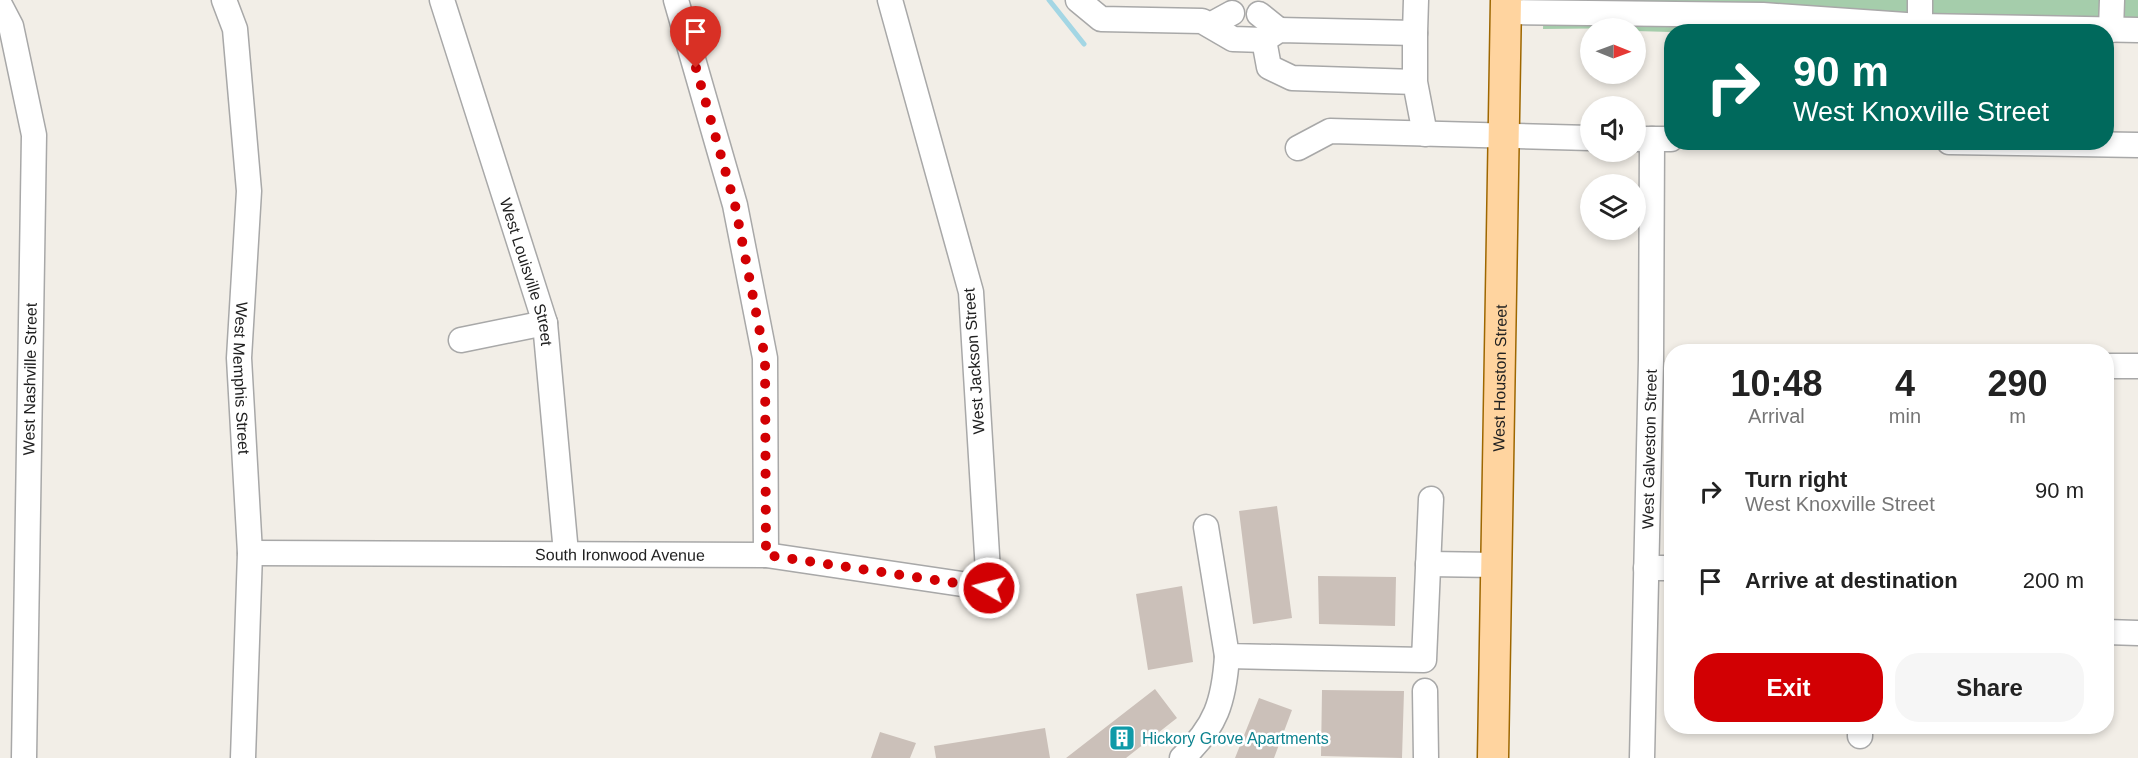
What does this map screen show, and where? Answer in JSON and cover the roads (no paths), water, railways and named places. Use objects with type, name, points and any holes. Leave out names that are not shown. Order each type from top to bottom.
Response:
[{"type":"main road","name":"West Houston Street","points":[[1493,758],[1506,6]]},
{"type":"street","name":"West Memphis Street","points":[[224,0],[235,30],[249,191],[239,358],[250,553],[243,758]]},
{"type":"street","name":"West Louisville Street","points":[[442,0],[545,323],[566,553]]},
{"type":"street","points":[[676,0],[735,205],[765,358],[766,555]]},
{"type":"street","name":"West Jackson Street","points":[[890,0],[971,292],[989,588]]},
{"type":"street","points":[[1078,0],[1101,19],[1202,21],[1233,39],[1271,35],[1415,33]]},
{"type":"street","points":[[1416,0],[1415,82],[1425,134]]},
{"type":"street","points":[[1920,0],[1920,24]]},
{"type":"street","points":[[2111,24],[2112,0]]},
{"type":"street","name":"West Nashville Street","points":[[0,5],[11,27],[34,135],[24,758]]},
{"type":"street","points":[[1506,6],[1763,7],[1903,24]]},
{"type":"street","points":[[1210,25],[1232,13]]},
{"type":"street","points":[[1259,14],[1271,35],[1269,67],[1292,78],[1415,82]]},
{"type":"street","points":[[2114,30],[2138,30]]},
{"type":"street","points":[[1298,148],[1330,131],[1580,138]]},
{"type":"street","name":"West Galveston Street","points":[[1642,758],[1646,568],[1661,360],[1653,139]]},
{"type":"street","points":[[2114,145],[2138,145]]},
{"type":"street","points":[[461,340],[545,323]]},
{"type":"street","points":[[2114,366],[2138,366]]},
{"type":"street","points":[[1227,656],[1424,660],[1431,499]]},
{"type":"street","points":[[1182,758],[1207,731],[1219,710],[1225,687],[1227,656],[1206,527]]},
{"type":"street","name":"South Ironwood Avenue","points":[[250,553],[766,555],[989,588]]},
{"type":"street","points":[[1428,564],[1497,565]]},
{"type":"street","points":[[1646,568],[1664,568]]},
{"type":"street","points":[[2114,632],[2138,633]]},
{"type":"street","points":[[1425,691],[1426,758]]},
{"type":"waterway","points":[[1049,0],[1084,44]]},
{"type":"place","name":"Hickory Grove Apartments","points":[[1122,738]]}]
